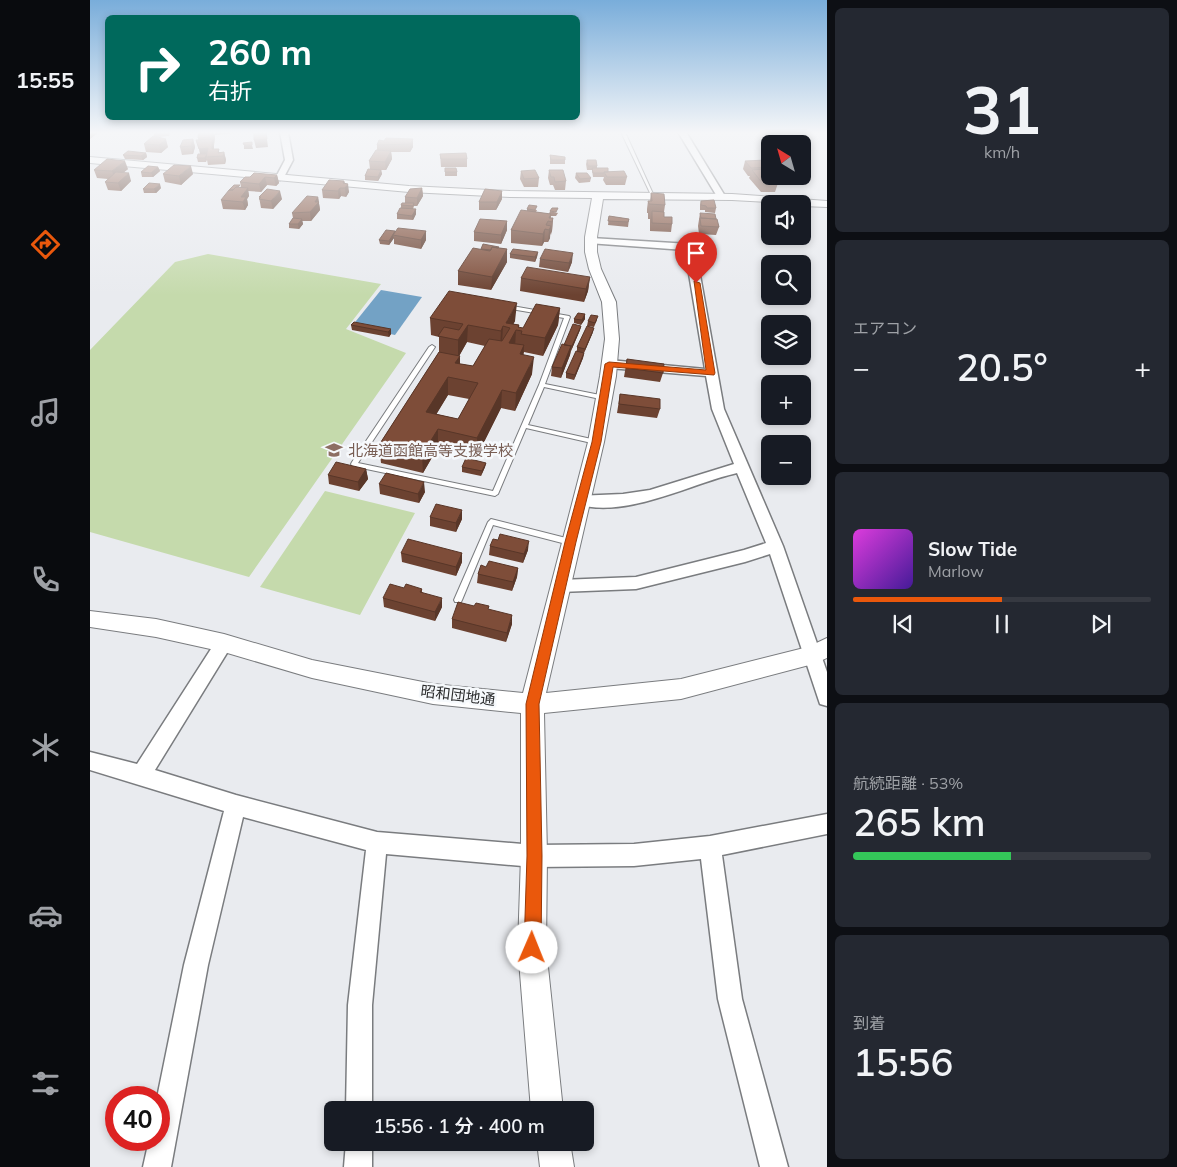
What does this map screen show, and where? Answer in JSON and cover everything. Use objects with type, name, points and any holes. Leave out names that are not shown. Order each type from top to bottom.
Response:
[{"type":"street","points":[[382,186],[510,194],[721,196],[827,204]]},
{"type":"street","points":[[715,186],[721,196]]},
{"type":"street","points":[[545,1101],[532,948],[534,856],[532,704],[605,398],[612,339],[610,311],[591,252],[598,195]]},
{"type":"street","points":[[591,241],[690,247],[718,409],[820,651],[827,698]]},
{"type":"street","points":[[609,364],[711,373]]},
{"type":"street","points":[[581,500],[606,503],[637,498],[693,483],[722,471],[742,467]]},
{"type":"street","points":[[560,586],[636,583],[745,556],[775,546]]},
{"type":"street","name":"昭和団地通","points":[[90,620],[156,628],[224,643],[312,669],[433,694],[532,704],[681,689],[820,651]]},
{"type":"street","points":[[141,775],[224,643]]},
{"type":"street","points":[[90,761],[141,775],[236,806],[377,843],[534,856],[634,855],[710,847],[827,824]]},
{"type":"street","points":[[157,1167],[196,965],[236,806]]},
{"type":"street","points":[[359,1101],[360,1005],[377,843]]},
{"type":"street","points":[[710,847],[730,999],[774,1167]]},
{"type":"street","points":[[358,1151],[358,1167]]},
{"type":"street","points":[[555,1151],[558,1167]]},
{"type":"lane","points":[[649,186],[653,196]]},
{"type":"lane","points":[[432,347],[354,464],[495,494],[542,385],[567,317],[500,306]]},
{"type":"lane","points":[[542,385],[605,398]]},
{"type":"lane","points":[[524,426],[596,442]]},
{"type":"lane","points":[[458,600],[491,522],[570,542]]},
{"type":"green space","points":[[208,254],[381,284],[346,329],[406,353],[249,577],[90,532],[90,350],[175,262]]},
{"type":"green space","points":[[325,491],[415,513],[360,615],[260,587]]},
{"type":"water","points":[[381,290],[422,297],[395,335],[352,326]]},
{"type":"building","points":[[146,186],[157,186],[154,189],[143,189]]},
{"type":"building","points":[[324,186],[346,186],[340,188],[338,191],[322,190]]},
{"type":"building","points":[[236,187],[248,188],[241,197],[246,197],[243,202],[221,200],[229,190],[233,190]]},
{"type":"building","points":[[422,188],[417,198],[405,197],[410,189]]},
{"type":"building","points":[[267,189],[280,191],[271,201],[259,199]]},
{"type":"building","points":[[485,189],[502,191],[497,202],[479,202]]},
{"type":"building","points":[[651,193],[664,194],[665,205],[649,204],[648,201],[652,201]]},
{"type":"building","points":[[307,196],[318,197],[315,202],[319,202],[310,212],[292,213]]},
{"type":"building","points":[[714,200],[716,208],[707,208],[701,205],[701,201]]},
{"type":"building","points":[[402,203],[414,203],[413,206],[401,205]]},
{"type":"building","points":[[529,205],[537,206],[535,210],[527,209]]},
{"type":"building","points":[[400,208],[416,209],[412,216],[397,214]]},
{"type":"building","points":[[552,208],[558,208],[556,212],[550,211]]},
{"type":"building","points":[[521,210],[551,214],[549,218],[553,218],[552,222],[548,221],[546,225],[551,226],[549,230],[545,229],[543,234],[511,230]]},
{"type":"building","points":[[652,211],[664,212],[664,217],[672,217],[672,224],[652,223]]},
{"type":"building","points":[[700,213],[715,214],[716,219],[701,218]]},
{"type":"building","points":[[609,216],[629,219],[628,222],[608,221]]},
{"type":"building","points":[[293,218],[302,219],[298,224],[289,224]]},
{"type":"building","points":[[700,218],[717,219],[719,227],[701,226]]},
{"type":"building","points":[[480,219],[507,221],[501,235],[474,232]]},
{"type":"building","points":[[398,228],[426,231],[421,240],[393,235]]},
{"type":"building","points":[[386,230],[395,231],[389,241],[379,240]]},
{"type":"building","points":[[483,244],[499,247],[492,247],[491,250],[481,249]]},
{"type":"building","points":[[492,247],[507,249],[492,277],[458,271],[473,248],[490,251]]},
{"type":"building","points":[[513,249],[538,252],[535,257],[510,254]]},
{"type":"building","points":[[545,249],[573,253],[569,263],[540,259]]},
{"type":"building","points":[[527,267],[590,277],[586,289],[521,278]]},
{"type":"building","points":[[449,291],[517,303],[506,323],[519,325],[518,327],[523,328],[536,304],[560,308],[545,338],[521,334],[522,331],[516,330],[509,343],[524,345],[520,354],[534,357],[516,393],[502,390],[477,438],[438,429],[422,455],[379,445],[439,352],[460,356],[455,363],[473,366],[489,339],[502,341],[510,328],[503,326],[501,331],[468,325],[458,340],[438,336],[444,327],[459,330],[463,324],[430,318]],"holes":[[[448,377],[478,383],[458,419],[426,412]]]},
{"type":"building","points":[[578,313],[585,314],[582,320],[574,319]]},
{"type":"building","points":[[591,315],[598,316],[595,323],[588,321]]},
{"type":"building","points":[[354,322],[391,329],[388,332],[351,325]]},
{"type":"building","points":[[573,324],[581,326],[572,346],[564,345]]},
{"type":"building","points":[[587,326],[594,328],[585,349],[577,347]]},
{"type":"building","points":[[562,344],[571,346],[562,368],[552,367]]},
{"type":"building","points":[[576,351],[584,353],[575,375],[566,373]]},
{"type":"building","points":[[627,359],[664,364],[663,373],[626,368]]},
{"type":"building","points":[[620,394],[660,399],[660,409],[619,404]]},
{"type":"building","points":[[466,458],[486,463],[482,471],[462,467]]},
{"type":"building","points":[[336,462],[366,469],[358,482],[328,475]]},
{"type":"building","points":[[386,473],[424,482],[418,494],[379,484]]},
{"type":"building","points":[[436,504],[462,510],[456,523],[430,517]]},
{"type":"building","points":[[500,534],[529,541],[524,554],[490,546],[493,539],[498,540]]},
{"type":"building","points":[[408,539],[462,553],[456,567],[401,553]]},
{"type":"building","points":[[489,561],[518,568],[513,582],[478,574],[481,565],[486,567]]},
{"type":"building","points":[[390,584],[404,588],[406,584],[422,589],[420,592],[442,598],[435,612],[383,598]]},
{"type":"building","points":[[458,602],[474,606],[476,603],[489,606],[488,609],[512,615],[507,633],[452,619]]},
{"type":"place","name":"北海道函館高等支援学校","points":[[334,450]]},
{"type":"route","points":[[532,948],[534,856],[532,704],[570,542],[596,442],[605,398],[609,364],[711,373],[696,283]]}]
